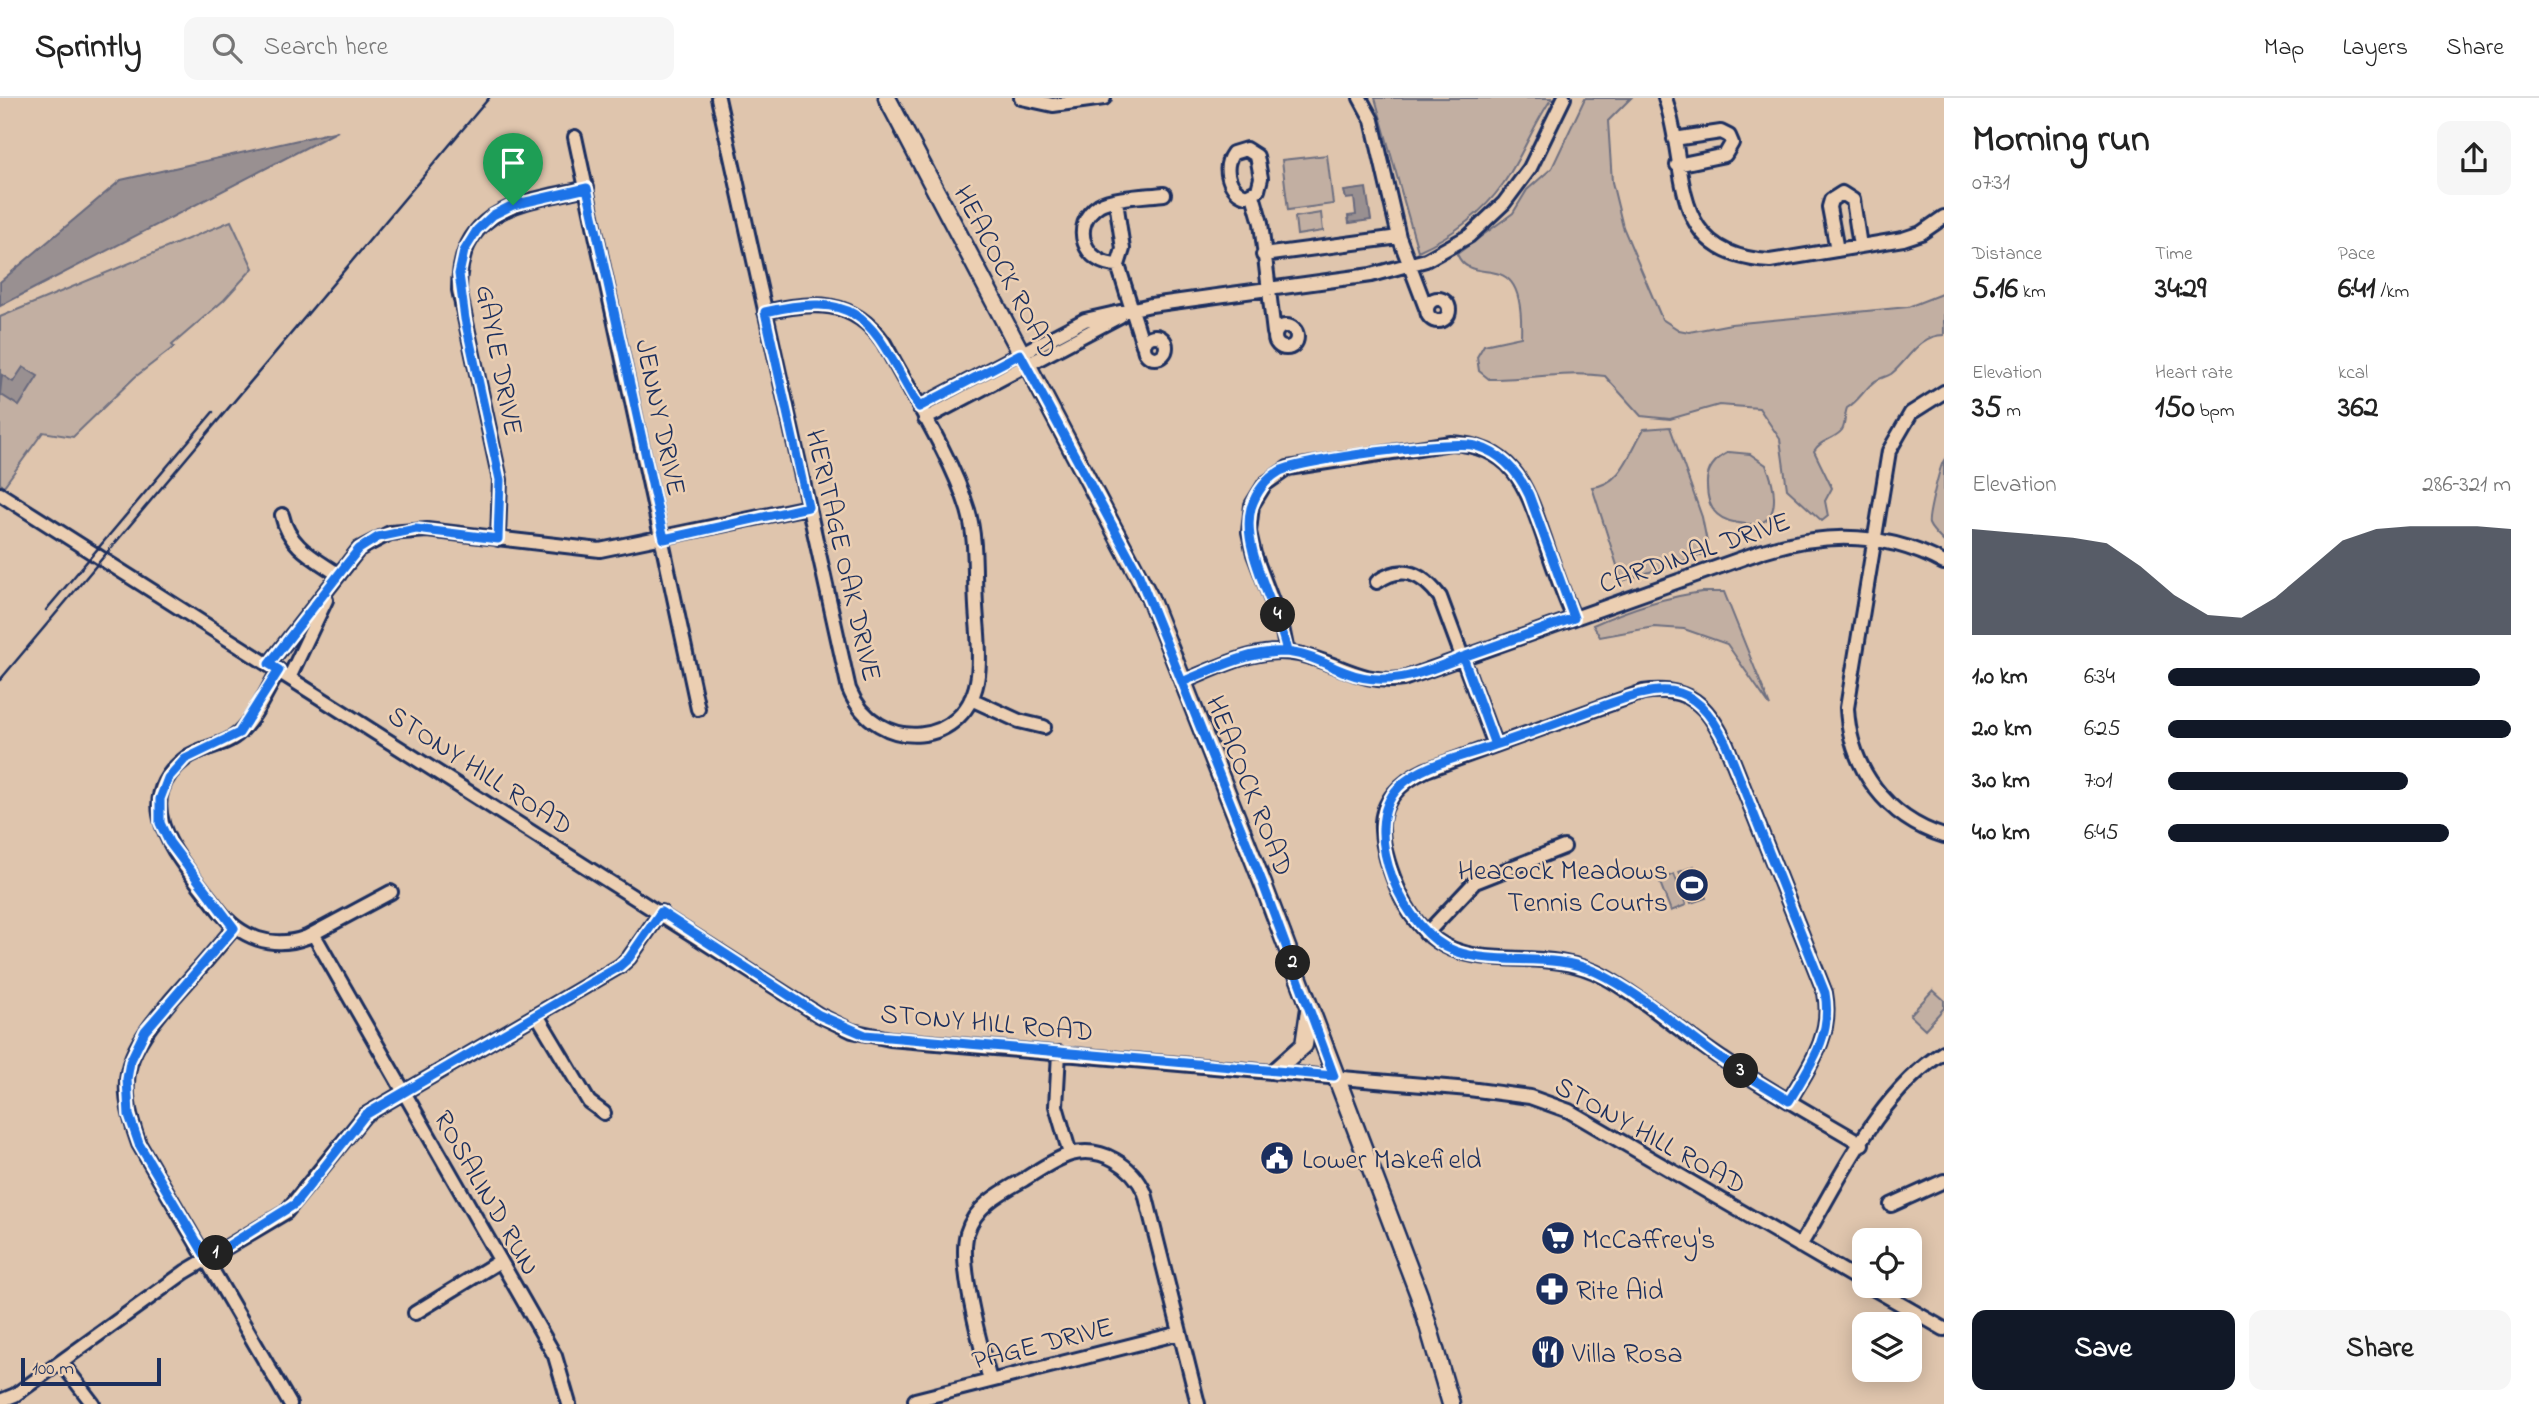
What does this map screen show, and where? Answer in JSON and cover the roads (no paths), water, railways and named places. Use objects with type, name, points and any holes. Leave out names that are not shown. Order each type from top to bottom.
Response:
[{"type":"main road","name":"HEACOCK ROAD","points":[[887,98],[1138,573],[1310,1009],[1419,1295],[1451,1404]]},
{"type":"main road","points":[[1275,1071],[1304,1045],[1310,1009]]},
{"type":"street","name":"HERITAGE OAK DRIVE","points":[[718,98],[849,689],[858,707],[884,729],[915,735],[949,724],[971,699]]},
{"type":"street","points":[[1021,98],[1053,105],[1104,98]]},
{"type":"street","points":[[1360,98],[1379,143],[1388,196],[1399,237],[1426,308]]},
{"type":"street","points":[[922,413],[1024,360],[1084,320],[1133,309],[1371,275],[1410,266],[1462,241],[1504,203],[1530,168],[1564,98]]},
{"type":"street","points":[[1665,98],[1683,198],[1695,223],[1708,239],[1727,252],[1752,260],[1770,261],[1903,239],[1921,233],[1944,217]]},
{"type":"street","points":[[1674,139],[1721,132],[1729,136],[1732,143],[1731,149],[1725,155],[1677,165]]},
{"type":"street","name":"JENNY DRIVE","points":[[575,137],[664,539],[698,709]]},
{"type":"street","name":"GAYLE DRIVE","points":[[498,539],[500,480],[459,290],[461,261],[470,238],[493,215],[513,205],[587,188]]},
{"type":"street","points":[[1837,250],[1829,206],[1831,200],[1842,193],[1853,200],[1860,246]]},
{"type":"street","points":[[1118,265],[1100,264],[1093,259],[1082,232],[1096,207],[1115,201],[1164,194]]},
{"type":"street","points":[[1253,195],[1259,212],[1274,333]]},
{"type":"street","points":[[1115,201],[1123,249],[1118,265],[1143,345]]},
{"type":"street","points":[[1263,255],[1399,237]]},
{"type":"street","points":[[765,312],[821,303],[857,315],[884,343],[963,497],[972,528],[979,653],[978,673],[971,699],[1019,720],[1045,727]]},
{"type":"street","points":[[1944,392],[1914,410],[1896,435],[1889,451],[1848,688],[1850,731],[1866,776],[1886,803],[1915,825],[1944,836]]},
{"type":"street","points":[[1287,652],[1282,627],[1254,554],[1249,532],[1252,505],[1265,484],[1288,468],[1451,443],[1477,446],[1491,452],[1519,477],[1529,495],[1574,618]]},
{"type":"street","name":"STONY HILL ROAD","points":[[0,494],[661,912],[819,1015],[852,1031],[890,1039],[1493,1091],[1550,1103],[1632,1146],[1852,1276]]},
{"type":"street","points":[[391,892],[314,934],[282,943],[257,939],[234,928],[169,842],[160,823],[160,799],[168,778],[185,759],[239,733],[339,575],[366,544],[400,530],[427,530],[600,550],[664,539],[808,507]]},
{"type":"street","points":[[282,515],[286,530],[296,545],[339,575]]},
{"type":"street","name":"CARDINAL DRIVE","points":[[1182,682],[1260,654],[1287,652],[1315,659],[1361,677],[1392,680],[1421,674],[1793,541],[1828,536],[1873,539],[1912,548],[1944,563]]},
{"type":"street","points":[[1377,582],[1388,574],[1399,572],[1419,577],[1429,585],[1446,608],[1495,745]]},
{"type":"street","points":[[279,670],[339,575]]},
{"type":"street","points":[[1789,1101],[1825,1034],[1828,1010],[1825,993],[1726,744],[1708,711],[1680,693],[1661,690],[1643,692],[1417,774],[1396,790],[1386,807],[1381,826],[1385,851],[1408,909],[1426,934],[1443,946],[1468,954],[1557,962],[1594,971],[1622,986],[1723,1060],[1789,1101],[1862,1144]]},
{"type":"street","points":[[1426,934],[1475,881],[1564,847]]},
{"type":"street","points":[[0,1401],[15,1395],[207,1259],[286,1212],[365,1115],[620,966],[629,958],[661,912]]},
{"type":"street","points":[[234,928],[145,1031],[130,1062],[127,1079],[129,1115],[139,1144],[290,1404]]},
{"type":"street","name":"ROSALIND RUN","points":[[314,934],[402,1093],[555,1356],[569,1404]]},
{"type":"street","points":[[537,1016],[589,1102],[604,1113]]},
{"type":"street","points":[[1800,1246],[1897,1091],[1923,1066],[1944,1052]]},
{"type":"street","points":[[1059,1053],[1056,1106],[1070,1154]]},
{"type":"street","points":[[990,1380],[965,1264],[969,1227],[975,1215],[989,1201],[1070,1154],[1090,1153],[1115,1160],[1141,1183],[1149,1205],[1198,1404]]},
{"type":"street","points":[[1891,1205],[1944,1181]]},
{"type":"street","points":[[415,1313],[500,1261]]},
{"type":"street","points":[[1890,1298],[1944,1329]]},
{"type":"street","name":"PAGE DRIVE","points":[[915,1399],[1180,1333]]},
{"type":"street","points":[[61,1362],[93,1404]]},
{"type":"railway","points":[[0,680],[489,98]]},
{"type":"railway","points":[[46,610],[213,412]]},
{"type":"place","name":"Heacock Meadows Tennis Courts","points":[[1692,885]]},
{"type":"place","name":"Lower Makefield","points":[[1277,1158]]},
{"type":"place","name":"McCaffrey's","points":[[1558,1238]]},
{"type":"place","name":"Rite Aid","points":[[1552,1289]]},
{"type":"place","name":"Villa Rosa","points":[[1548,1352]]}]
